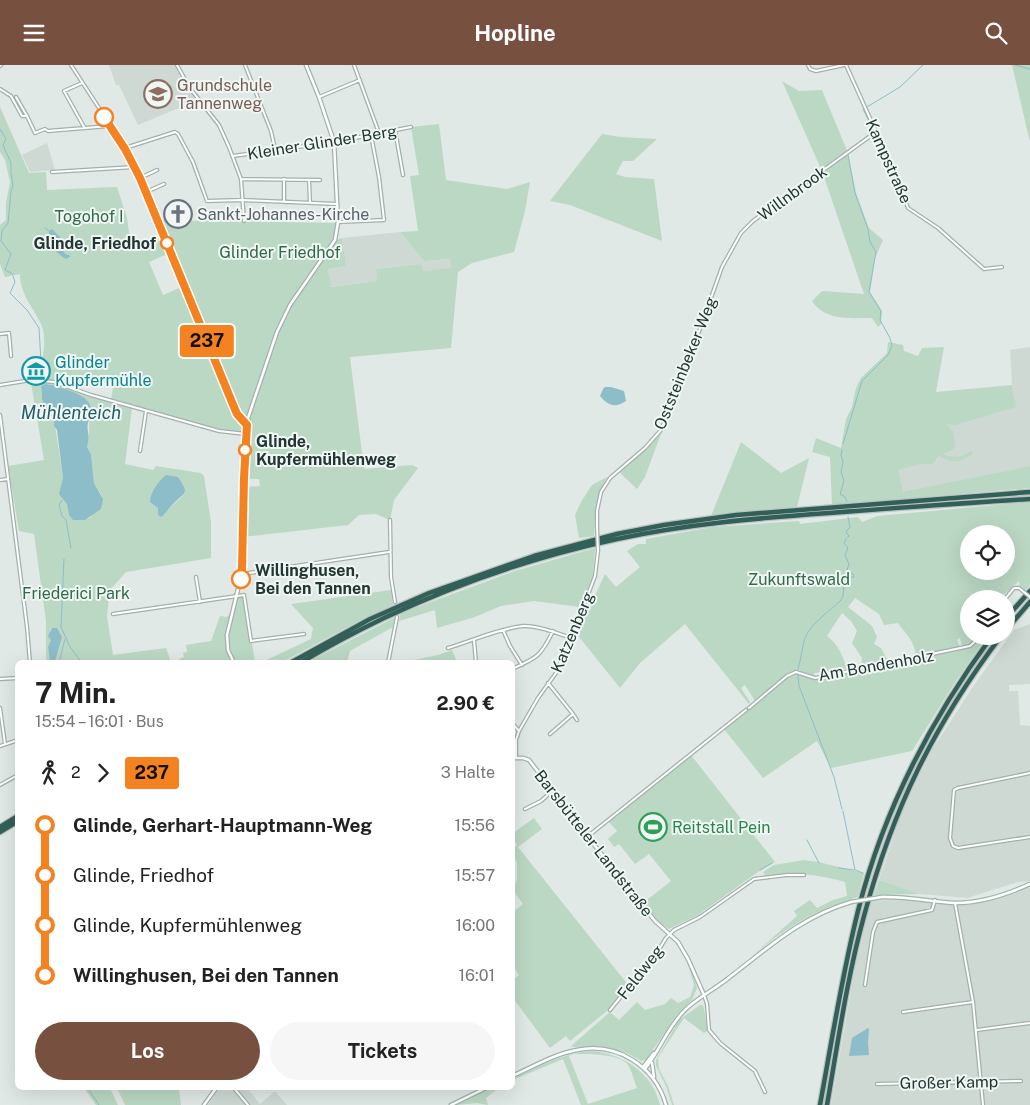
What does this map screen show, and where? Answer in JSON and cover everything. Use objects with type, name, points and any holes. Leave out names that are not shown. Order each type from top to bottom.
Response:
[{"type":"highway","points":[[295,660],[370,619],[429,593],[524,559],[608,536],[664,525],[736,515],[1030,492]]},
{"type":"highway","points":[[306,660],[372,624],[430,597],[516,566],[580,547],[700,524],[752,518],[1030,499]]},
{"type":"highway","points":[[1015,608],[1030,591]]},
{"type":"highway","points":[[1015,619],[1030,602]]},
{"type":"highway","points":[[820,1105],[856,920],[880,839],[897,797],[933,726],[986,645]]},
{"type":"highway","points":[[827,1105],[863,918],[885,845],[903,800],[928,748],[966,685],[995,645]]},
{"type":"highway","points":[[0,827],[15,818]]},
{"type":"highway","points":[[0,832],[15,823]]},
{"type":"street","points":[[71,65],[135,167],[237,414],[247,425]]},
{"type":"street","points":[[177,65],[189,87],[219,125],[233,156],[241,179],[244,221]]},
{"type":"street","points":[[245,65],[271,131],[275,149]]},
{"type":"street","points":[[233,660],[228,650],[227,635],[242,574],[247,425],[277,332],[290,305],[335,240],[338,222],[334,142],[306,65]]},
{"type":"street","points":[[354,65],[379,133]]},
{"type":"street","points":[[808,65],[810,69],[816,71],[845,65]]},
{"type":"street","name":"Kampstraße","points":[[845,65],[896,175],[908,208],[938,228],[984,269],[1002,267]]},
{"type":"street","points":[[319,97],[360,80]]},
{"type":"street","points":[[82,83],[64,91],[84,128]]},
{"type":"street","points":[[0,89],[11,96],[21,111]]},
{"type":"street","points":[[16,97],[22,116],[27,115],[35,133],[45,129],[48,131],[110,126]]},
{"type":"street","name":"Kleiner Glinder Berg","points":[[233,156],[334,142],[411,127]]},
{"type":"street","points":[[395,130],[403,175]]},
{"type":"street","points":[[125,149],[175,132],[178,134],[193,162],[207,201],[241,200],[338,204]]},
{"type":"street","name":"Willnbrook","points":[[722,267],[741,233],[753,221],[876,132]]},
{"type":"street","points":[[338,222],[384,220],[371,135]]},
{"type":"street","points":[[52,172],[135,167]]},
{"type":"street","points":[[140,178],[157,170]]},
{"type":"street","points":[[241,179],[320,180]]},
{"type":"street","points":[[284,179],[284,202]]},
{"type":"street","points":[[310,179],[310,203]]},
{"type":"street","points":[[146,192],[164,184]]},
{"type":"street","name":"Oststeinbeker Weg","points":[[597,527],[597,511],[601,492],[610,478],[645,448],[660,430],[682,379],[722,267]]},
{"type":"street","points":[[0,334],[9,333],[12,356]]},
{"type":"street","points":[[0,385],[31,380],[54,382],[91,395],[219,431],[246,433]]},
{"type":"street","points":[[140,451],[146,411]]},
{"type":"street","points":[[0,415],[30,660]]},
{"type":"street","points":[[0,480],[8,479]]},
{"type":"street","points":[[390,520],[390,577],[395,602]]},
{"type":"street","name":"Katzenberg","points":[[515,749],[519,731],[556,673],[572,638],[595,576],[598,551],[597,527]]},
{"type":"street","points":[[242,574],[390,552]]},
{"type":"street","points":[[196,577],[200,602]]},
{"type":"street","points":[[1013,590],[1014,588],[1019,589],[1030,597]]},
{"type":"street","points":[[113,614],[244,595],[251,641],[304,634]]},
{"type":"street","points":[[389,660],[397,617]]},
{"type":"street","points":[[448,648],[503,630],[524,626],[553,631],[572,638]]},
{"type":"street","points":[[503,630],[510,647],[522,665]]},
{"type":"street","points":[[515,668],[538,657],[545,648],[553,631]]},
{"type":"street","points":[[474,640],[476,660]]},
{"type":"street","name":"Am Bondenholz","points":[[587,837],[787,676],[796,672],[814,678],[826,676],[971,645]]},
{"type":"street","points":[[0,679],[15,678]]},
{"type":"street","points":[[548,683],[577,720]]},
{"type":"street","points":[[0,708],[5,744]]},
{"type":"street","points":[[550,734],[573,714]]},
{"type":"street","points":[[515,726],[519,731]]},
{"type":"street","points":[[0,746],[15,741]]},
{"type":"street","name":"Barsbütteler Landstraße","points":[[515,758],[528,760],[647,912],[670,934],[688,959],[704,995]]},
{"type":"street","points":[[1030,773],[954,790],[950,837],[953,846],[958,848],[1030,837]]},
{"type":"street","points":[[0,785],[15,777]]},
{"type":"street","points":[[525,809],[541,801],[552,791]]},
{"type":"street","points":[[670,934],[700,917],[754,879],[804,875]]},
{"type":"street","points":[[654,1079],[653,1059],[676,1020],[704,995],[797,925],[816,915],[851,902],[882,897],[955,903],[972,902],[1016,890],[1030,884]]},
{"type":"street","points":[[865,985],[873,932],[877,923],[932,910],[935,901]]},
{"type":"street","points":[[955,903],[977,1030],[983,1105]]},
{"type":"street","name":"Feldweg","points":[[610,1010],[670,934]]},
{"type":"street","points":[[704,995],[707,1004],[709,1030],[720,1043],[755,1071],[765,1092]]},
{"type":"street","points":[[903,1012],[973,1002]]},
{"type":"street","points":[[977,1030],[1030,1023]]},
{"type":"street","points":[[515,1075],[559,1055],[577,1050],[605,1050],[625,1055],[644,1068],[654,1079],[666,1105]]},
{"type":"street","points":[[644,1068],[646,1062],[657,1050]]},
{"type":"street","points":[[644,1068],[653,1059]]},
{"type":"street","points":[[634,1061],[646,1062]]},
{"type":"street","name":"Großer Kamp","points":[[877,1084],[1021,1081]]},
{"type":"street","points":[[204,1105],[215,1090]]},
{"type":"street","points":[[236,1090],[248,1105]]},
{"type":"street","points":[[451,1105],[482,1090]]},
{"type":"shaded area","name":"Grundschule Tannenweg","points":[[109,65],[176,65],[198,100],[138,125],[119,85],[116,85]]},
{"type":"shaded area","points":[[47,143],[55,170],[30,172],[22,155]]},
{"type":"shaded area","points":[[400,232],[424,261],[451,259],[451,269],[422,271],[421,264],[376,269],[377,281],[330,287],[328,269],[346,266],[342,238]]},
{"type":"shaded area","points":[[1030,347],[1030,466],[903,493],[897,470],[921,464],[933,464],[942,453],[945,423],[1016,407],[1012,385],[1010,350]]},
{"type":"shaded area","points":[[1030,624],[1030,684],[1009,685],[1009,691],[1018,691],[1020,725],[1030,726],[1030,881],[1018,882],[967,898],[920,894],[879,880],[899,821],[932,750],[972,688],[1003,645],[1015,645],[1015,630]]},
{"type":"shaded area","points":[[1030,887],[1030,1105],[831,1105],[855,968],[871,901],[903,899],[950,904],[972,904],[1015,893]]},
{"type":"shaded area","points":[[218,1090],[249,1090],[260,1104],[275,1091],[287,1105],[208,1105]]},
{"type":"green space","points":[[1012,65],[1030,65],[1030,141],[1029,138]]},
{"type":"green space","points":[[782,81],[799,91],[822,90],[848,153],[856,193],[869,228],[883,240],[875,258],[870,292],[882,311],[881,324],[878,327],[872,318],[847,318],[831,315],[817,307],[812,301],[822,291],[864,294],[822,171]]},
{"type":"green space","points":[[0,107],[29,173],[46,172],[47,190],[117,187],[127,218],[130,240],[166,241],[158,220],[337,223],[336,240],[342,238],[346,266],[328,269],[331,287],[377,281],[376,269],[421,264],[423,271],[451,268],[450,259],[424,261],[400,232],[418,231],[410,176],[419,175],[411,127],[439,124],[446,180],[507,189],[530,182],[525,211],[514,252],[472,263],[458,272],[451,348],[350,357],[364,469],[412,465],[418,468],[394,500],[390,520],[376,514],[359,515],[348,525],[243,537],[245,487],[260,486],[259,479],[245,479],[247,433],[219,429],[111,400],[114,381],[84,375],[82,380],[66,376],[81,382],[79,390],[56,383],[132,408],[125,464],[153,470],[156,466],[201,473],[204,476],[211,522],[211,558],[126,572],[110,590],[107,616],[113,655],[166,648],[170,660],[56,660],[61,641],[57,628],[52,628],[50,630],[51,640],[48,647],[50,660],[46,660],[46,621],[34,534],[19,531],[8,466],[44,460],[28,365],[40,363],[43,355],[44,338],[43,328],[22,288],[20,274],[5,277],[0,264],[0,225],[6,220],[6,203],[10,182],[5,160],[0,152]],"holes":[[[172,252],[186,285],[163,295],[149,262]],[[45,384],[75,393],[89,404],[87,447],[91,454],[94,483],[102,496],[101,509],[93,513],[90,518],[77,520],[69,515],[54,419],[48,412],[41,395],[41,386]],[[178,477],[184,485],[185,491],[164,515],[155,504]]]},
{"type":"green space","points":[[602,134],[657,139],[633,161],[623,161],[616,174],[625,177],[654,179],[662,241],[570,205],[550,201]]},
{"type":"green space","points":[[888,342],[903,345],[904,351],[918,356],[922,348],[944,347],[936,392],[1012,385],[1016,407],[955,425],[946,424],[953,432],[955,447],[951,451],[942,454],[956,457],[971,451],[973,454],[956,461],[939,456],[933,464],[921,464],[898,470],[903,492],[1030,466],[1030,488],[832,505],[830,457],[812,452],[816,438],[841,448],[846,419],[852,407],[856,388],[861,378],[887,353]]},
{"type":"green space","points":[[662,431],[645,477],[637,489],[618,471],[645,450]]},
{"type":"green space","points":[[741,442],[781,473],[809,458],[797,507],[711,516]]},
{"type":"green space","points":[[607,477],[600,492],[594,536],[579,538],[575,515],[592,485]]},
{"type":"green space","name":"Zukunftswald","points":[[1030,502],[1030,585],[1025,591],[1020,587],[1019,581],[1009,590],[960,590],[960,638],[957,640],[960,647],[915,658],[915,648],[898,623],[884,625],[879,614],[855,598],[848,607],[872,626],[877,637],[874,644],[881,648],[888,661],[861,667],[862,658],[852,643],[857,631],[851,621],[842,613],[827,636],[840,651],[847,669],[815,673],[813,676],[799,670],[792,672],[755,701],[745,685],[741,688],[750,702],[749,704],[685,624],[640,663],[620,688],[576,633],[605,574],[616,587],[640,567],[627,551],[638,544],[646,544],[646,539],[713,527],[799,521],[800,524],[858,517],[862,522],[877,516]]},
{"type":"green space","points":[[595,548],[593,576],[580,607],[534,601],[501,606],[475,617],[437,628],[435,610],[399,621],[401,613],[515,571]]},
{"type":"green space","points":[[391,590],[393,605],[286,660],[266,660],[311,639],[313,628],[291,604]]},
{"type":"green space","points":[[244,595],[255,660],[235,660],[232,653],[229,637],[238,596]]},
{"type":"green space","points":[[231,613],[227,626],[226,644],[231,660],[179,660],[184,657],[183,653],[187,652],[186,645],[211,641],[220,616],[227,617]]},
{"type":"green space","points":[[394,618],[393,627],[350,651],[348,660],[312,660]]},
{"type":"green space","points":[[981,645],[912,751],[831,768],[817,741],[763,778],[724,729],[784,680],[796,673],[819,679]]},
{"type":"green space","points":[[452,650],[456,660],[414,660]]},
{"type":"green space","points":[[691,755],[775,862],[698,915],[669,929],[660,923],[643,903],[671,881],[649,854],[635,864],[619,844],[614,847],[608,839],[617,831],[609,822]]},
{"type":"green space","points":[[534,818],[542,829],[518,847],[629,986],[608,1010],[570,1041],[566,1036],[550,1048],[515,1001],[515,978],[519,975],[515,969],[515,910],[523,904],[515,893],[517,862],[515,860],[515,847],[517,845],[515,842],[515,832]]},
{"type":"green space","points":[[804,860],[864,873],[858,897],[815,913],[779,935],[754,954],[797,916],[794,911],[810,900],[817,908],[847,896],[845,882],[806,875],[766,876],[763,872],[774,865]]},
{"type":"green space","points":[[879,880],[920,894],[874,895]]},
{"type":"green space","points":[[689,968],[691,968],[697,988],[692,1000],[678,1013],[646,1060],[641,1061],[607,1047],[571,1046],[610,1012],[619,1020],[637,1002],[645,1010],[665,1004],[671,998],[678,1003],[690,997],[694,985]]},
{"type":"green space","points":[[700,1005],[703,1005],[708,1030],[704,1033],[684,1018],[658,1058],[659,1069],[668,1086],[674,1105],[672,1105],[666,1086],[656,1066],[656,1060],[679,1020]]},
{"type":"green space","points":[[592,1051],[615,1056],[625,1061],[635,1067],[651,1083],[660,1105],[581,1105],[563,1059],[515,1079],[515,1077],[571,1054]],"holes":[[[574,1054],[610,1056],[624,1061],[629,1067],[637,1088],[588,1104],[569,1056]]]},
{"type":"green space","points":[[85,1090],[111,1090],[118,1105],[96,1105]]},
{"type":"green space","points":[[118,1090],[179,1090],[181,1105],[125,1105]]},
{"type":"green space","points":[[486,1090],[496,1090],[486,1098],[488,1105],[477,1103],[455,1105]]},
{"type":"water","points":[[52,229],[68,245],[63,250],[65,254],[71,256],[66,259],[51,244],[49,231]]},
{"type":"water","name":"Mühlenteich","points":[[45,384],[75,393],[86,399],[90,406],[87,447],[91,454],[94,483],[103,499],[101,509],[85,520],[73,520],[69,515],[67,504],[59,494],[63,478],[57,430],[54,426],[54,419],[48,414],[42,399],[41,386]]},
{"type":"water","points":[[605,387],[624,391],[626,401],[619,405],[612,405],[606,402],[600,396]]},
{"type":"water","points":[[166,475],[178,477],[185,490],[183,495],[161,517],[158,515],[158,508],[150,502],[150,498],[155,487]]},
{"type":"water","points":[[52,628],[57,628],[62,637],[56,660],[50,660],[48,647],[51,640],[48,636]]},
{"type":"water","points":[[868,1028],[869,1055],[849,1056],[852,1038]]},
{"type":"waterway","points":[[867,107],[900,87],[923,65]]},
{"type":"waterway","points":[[1015,65],[1030,69]]},
{"type":"waterway","points":[[846,152],[874,131],[863,109]]},
{"type":"waterway","points":[[0,129],[6,139],[3,145],[11,163],[13,186],[8,223],[2,231],[1,241],[11,254],[5,270],[13,274]]},
{"type":"waterway","points":[[843,444],[862,381],[888,355],[892,346],[890,338],[880,320],[881,311],[869,292],[876,252],[870,242],[868,229],[855,193],[848,155]]},
{"type":"waterway","points":[[45,228],[49,231]]},
{"type":"waterway","points":[[13,276],[15,282],[10,293],[27,310],[39,328],[44,378]]},
{"type":"waterway","points":[[842,450],[843,462],[841,472],[844,481],[840,494],[845,497],[847,502]]},
{"type":"waterway","points":[[62,500],[59,505],[62,516],[66,520],[71,548]]},
{"type":"waterway","points":[[847,538],[849,536],[846,532],[850,527],[848,517]]},
{"type":"waterway","points":[[798,669],[808,632],[816,622],[841,600],[846,578],[854,577],[847,570],[849,564],[845,555],[848,548],[844,543],[846,539]]},
{"type":"waterway","points":[[64,559],[61,627],[70,647],[80,660]]},
{"type":"waterway","points":[[60,660],[65,639]]},
{"type":"waterway","points":[[798,675],[799,686],[834,777],[842,809]]},
{"type":"waterway","points":[[843,811],[855,870],[863,873]]},
{"type":"waterway","points":[[807,840],[819,863]]},
{"type":"waterway","points":[[760,870],[772,863]]},
{"type":"waterway","points":[[839,868],[854,870]]},
{"type":"waterway","points":[[89,1090],[99,1105]]},
{"type":"bus line","name":"237","points":[[104,117],[135,167],[237,414],[247,425],[241,579]]},
{"type":"place","name":"Grundschule Tannenweg","points":[[158,94]]},
{"type":"place","name":"Sankt-Johannes-Kirche","points":[[178,214]]},
{"type":"place","name":"Glinde, Friedhof","points":[[167,243]]},
{"type":"place","name":"Glinder Kupfermühle","points":[[36,371]]},
{"type":"place","name":"Glinde, Kupfermühlenweg","points":[[245,450]]},
{"type":"place","name":"Willinghusen, Bei den Tannen","points":[[241,579]]},
{"type":"place","name":"Reitstall Pein","points":[[653,827]]},
{"type":"park label","name":"Togohof I","points":[[89,216]]},
{"type":"park label","name":"Glinder Friedhof","points":[[280,252]]},
{"type":"park label","name":"Friederici Park","points":[[76,593]]}]
